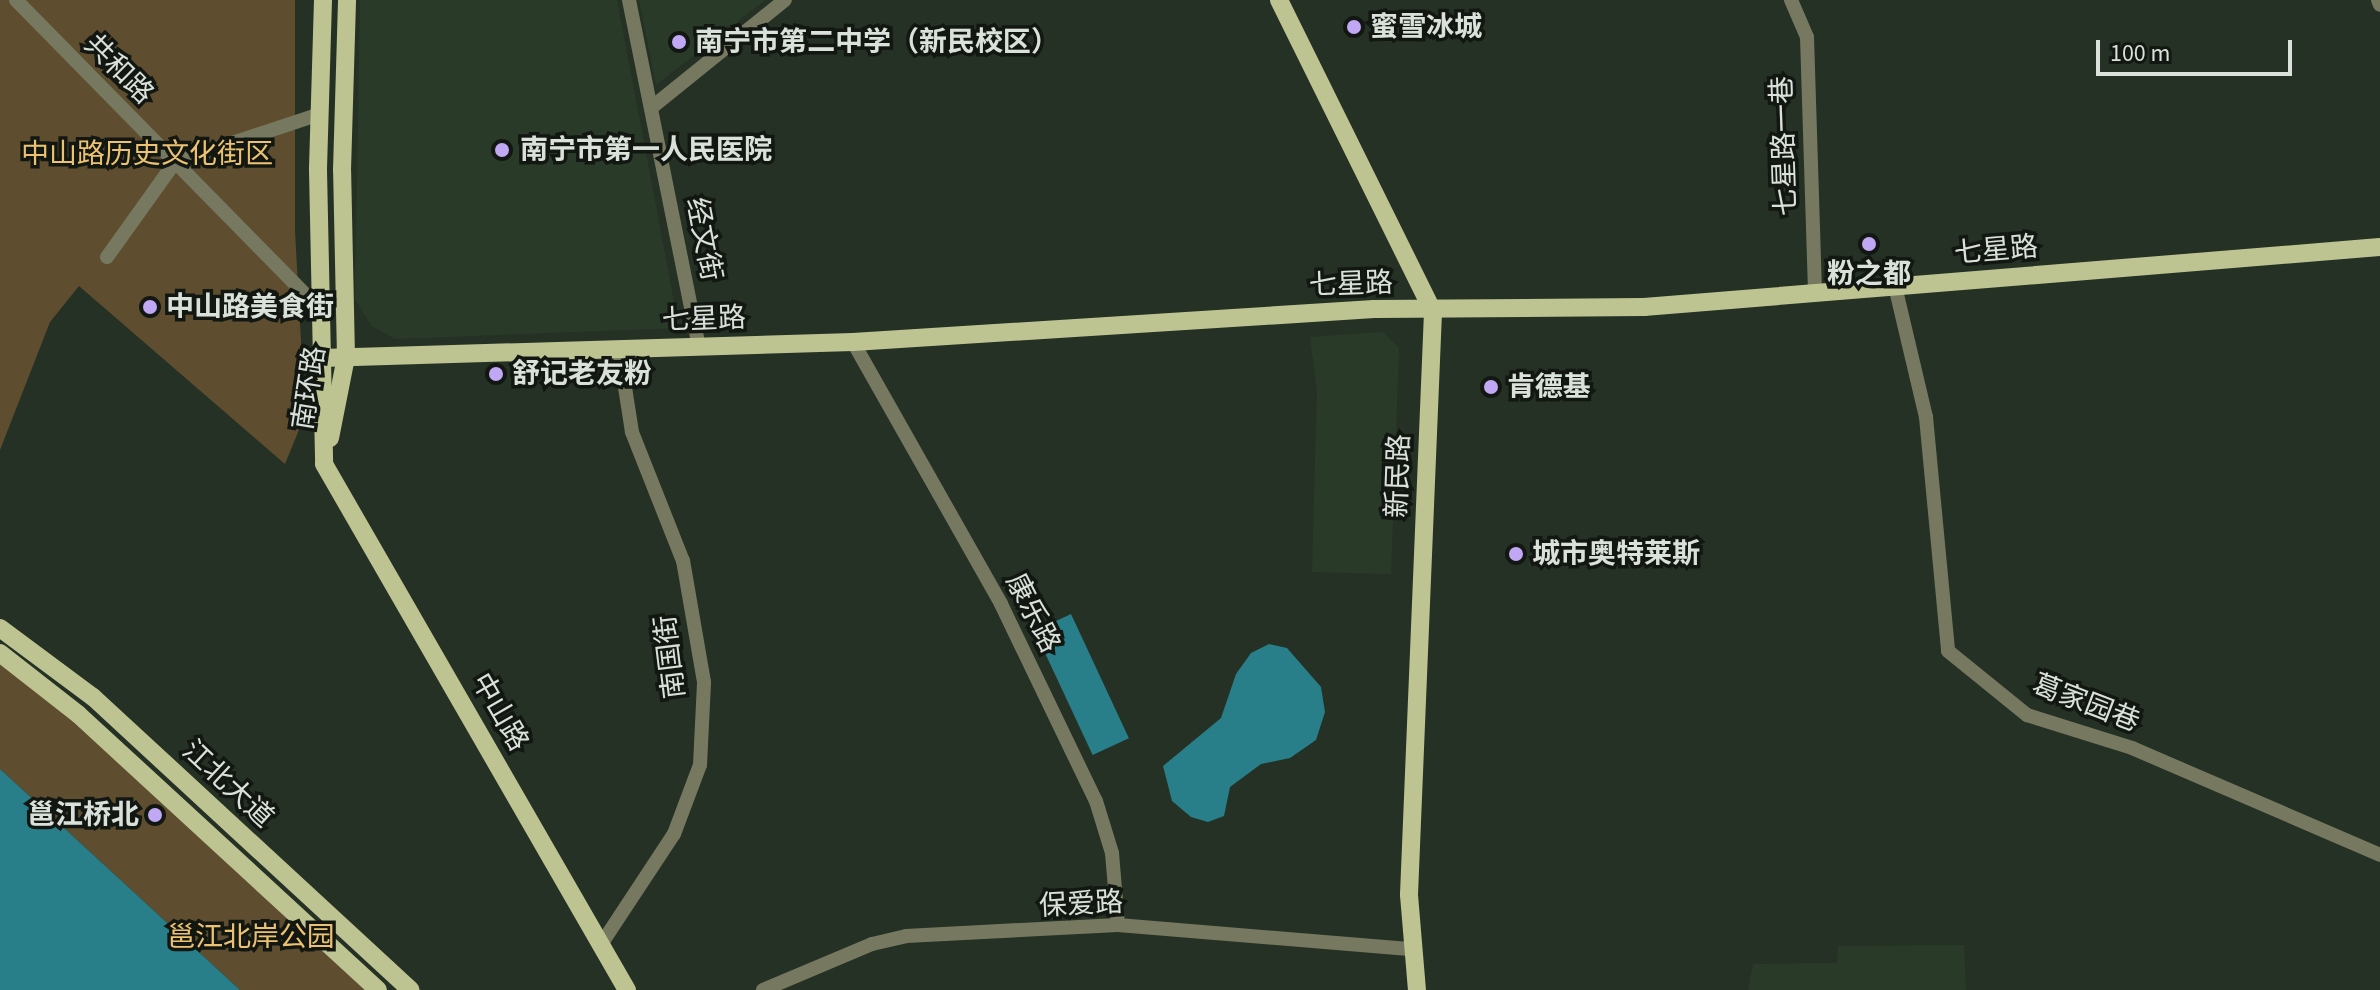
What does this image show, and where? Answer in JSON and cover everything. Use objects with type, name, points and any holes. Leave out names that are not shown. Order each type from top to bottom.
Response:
[{"type":"main road","name":"南环路","points":[[323,0],[320,114],[324,464]]},
{"type":"main road","name":"南环路","points":[[324,464],[346,357],[342,170],[347,0]]},
{"type":"main road","name":"新民路","points":[[1279,0],[1433,312],[1409,895],[1417,990]]},
{"type":"main road","name":"七星路","points":[[322,358],[853,342],[1374,309],[1433,312],[1644,307],[2380,247]]},
{"type":"main road","name":"中山路","points":[[324,464],[627,990]]},
{"type":"main road","name":"江北大道","points":[[0,628],[93,697],[411,990]]},
{"type":"main road","name":"江北大道","points":[[0,653],[79,715],[378,990]]},
{"type":"street","name":"共和路","points":[[16,0],[321,310]]},
{"type":"street","name":"经文街","points":[[629,0],[699,347]]},
{"type":"street","points":[[651,108],[785,0]]},
{"type":"street","name":"七星路一巷","points":[[1791,0],[1807,37],[1815,293]]},
{"type":"street","points":[[107,257],[175,162],[320,114]]},
{"type":"street","name":"葛家园巷","points":[[1895,286],[1926,417],[1948,651],[2027,715],[2132,748],[2380,855]]},
{"type":"street","name":"康乐路","points":[[853,342],[1001,604],[1096,801],[1112,853],[1118,925]]},
{"type":"street","name":"南国街","points":[[602,943],[674,834],[700,765],[704,682],[683,561],[632,432],[619,349]]},
{"type":"street","name":"保爱路","points":[[763,990],[872,944],[906,936],[1118,925],[1412,949]]},
{"type":"shaded area","name":"南宁市第一人民医院","points":[[360,0],[617,0],[679,328],[395,339],[372,326],[355,300]]},
{"type":"shaded area","name":"南宁市第二中学（新民校区）","points":[[639,0],[765,0],[656,85]]},
{"type":"shaded area","points":[[1383,332],[1399,348],[1391,574],[1312,572],[1317,391],[1310,337]]},
{"type":"shaded area","points":[[1964,945],[1966,990],[1748,990],[1753,964],[1837,963],[1838,946]]},
{"type":"green space","name":"中山路历史文化街区","points":[[0,0],[295,0],[295,231],[305,415],[285,464],[79,286],[50,322],[0,450]]},
{"type":"green space","name":"邕江北岸公园","points":[[0,653],[378,990],[240,990],[0,769]]},
{"type":"water","points":[[1071,614],[1129,738],[1093,755],[1035,631]]},
{"type":"water","points":[[1269,644],[1287,648],[1321,687],[1325,712],[1316,740],[1290,758],[1261,764],[1230,787],[1224,816],[1208,822],[1191,817],[1172,801],[1163,766],[1221,718],[1236,674],[1251,653]]},
{"type":"water","points":[[0,769],[240,990],[0,990]]},
{"type":"place","name":"蜜雪冰城","points":[[1354,27]]},
{"type":"place","name":"南宁市第二中学（新民校区）","points":[[679,42]]},
{"type":"place","name":"南宁市第一人民医院","points":[[502,150]]},
{"type":"place","name":"粉之都","points":[[1869,244]]},
{"type":"place","name":"中山路美食街","points":[[150,307]]},
{"type":"place","name":"舒记老友粉","points":[[496,374]]},
{"type":"place","name":"肯德基","points":[[1491,387]]},
{"type":"place","name":"城市奥特莱斯","points":[[1516,554]]},
{"type":"place","name":"邕江桥北","points":[[155,815]]}]
